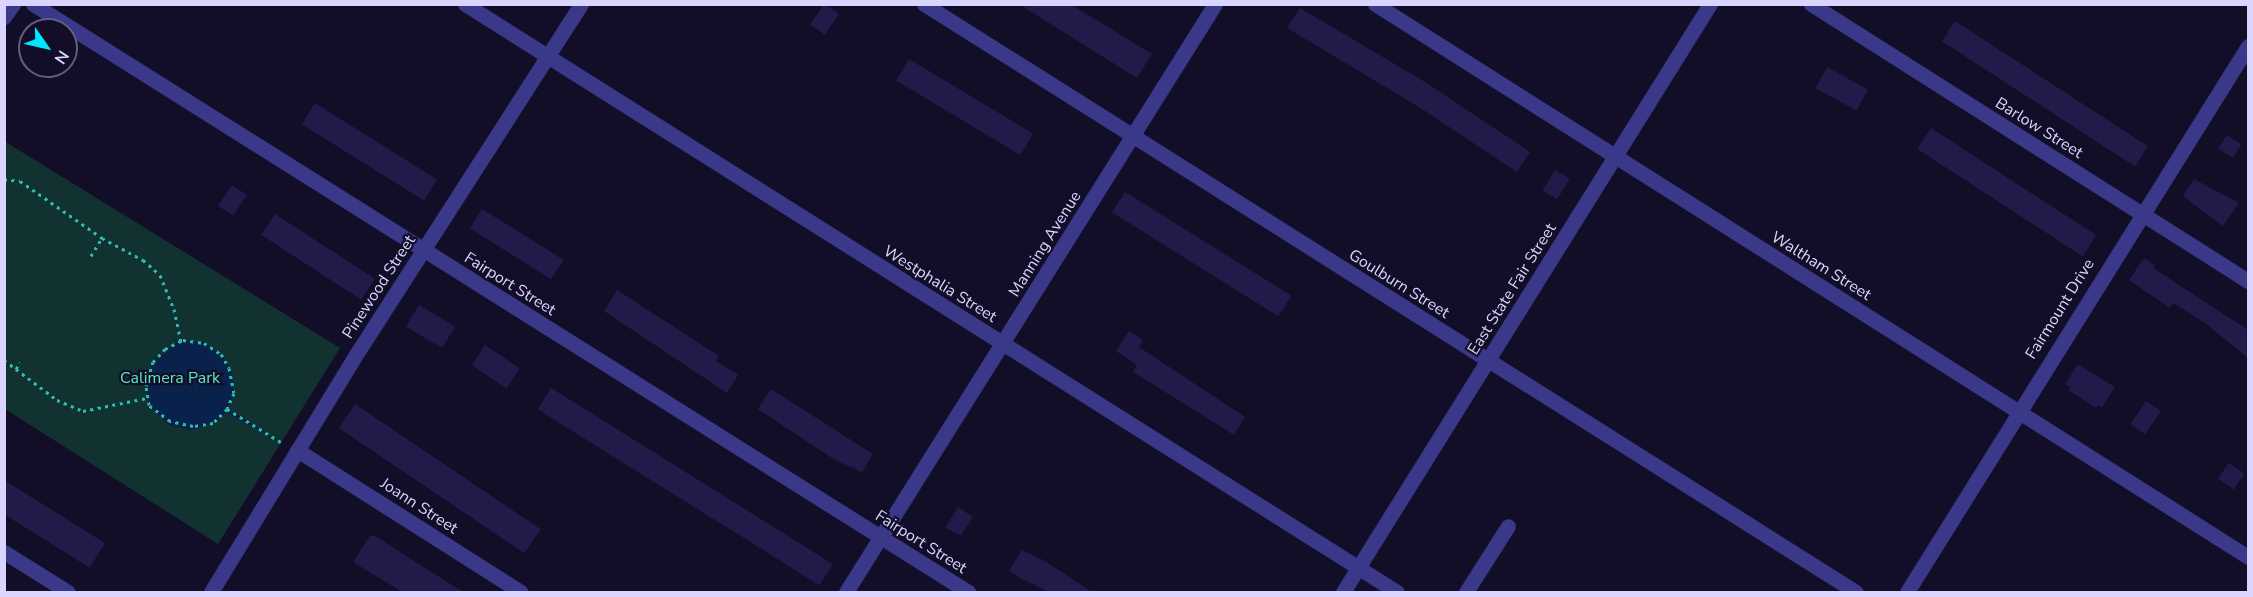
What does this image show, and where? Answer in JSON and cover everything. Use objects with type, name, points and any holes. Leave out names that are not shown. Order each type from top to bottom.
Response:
[{"type":"street","points":[[4,17],[12,4]]},
{"type":"street","name":"Fairport Street","points":[[33,4],[968,592]]},
{"type":"street","name":"Westphalia Street","points":[[465,4],[1397,592]]},
{"type":"street","name":"Pinewood Street","points":[[211,592],[291,447],[424,251],[581,4]]},
{"type":"street","name":"Goulburn Street","points":[[924,4],[1856,592]]},
{"type":"street","name":"Manning Avenue","points":[[846,592],[1215,4]]},
{"type":"street","name":"Waltham Street","points":[[1375,4],[2248,557]]},
{"type":"street","name":"East State Fair Street","points":[[1343,592],[1710,4]]},
{"type":"street","name":"Barlow Street","points":[[1811,4],[2248,281]]},
{"type":"street","name":"Fairmount Drive","points":[[1907,592],[2017,411],[2248,46]]},
{"type":"street","name":"Joann Street","points":[[291,447],[521,592]]},
{"type":"street","points":[[1466,592],[1508,526]]},
{"type":"street","points":[[4,552],[68,592]]},
{"type":"path","points":[[4,179],[20,181],[102,238],[143,260],[160,275],[174,309],[181,342]]},
{"type":"path","points":[[91,256],[102,238]]},
{"type":"path","points":[[181,342],[204,343],[221,354],[234,393],[227,409],[213,423],[193,426],[170,421],[149,405],[146,386],[153,362],[165,350],[181,342]]},
{"type":"path","points":[[4,360],[57,400],[83,411],[148,398]]},
{"type":"path","points":[[16,369],[20,362]]},
{"type":"path","points":[[227,409],[291,447]]},
{"type":"green space","name":"Calimera Park","points":[[4,141],[340,348],[218,544],[5,409]]},
{"type":"water","points":[[180,340],[204,343],[221,354],[232,373],[234,393],[227,409],[284,444],[226,412],[216,421],[192,430],[168,425],[149,405],[145,382],[153,362]]},
{"type":"building","points":[[824,4],[839,14],[825,35],[810,25]]},
{"type":"building","points":[[1019,4],[1070,4],[1152,54],[1137,78]]},
{"type":"building","points":[[1300,8],[1425,82],[1530,152],[1517,172],[1419,107],[1287,28]]},
{"type":"building","points":[[1955,21],[2148,146],[2135,166],[1942,41]]},
{"type":"building","points":[[909,59],[1033,134],[1020,155],[896,80]]},
{"type":"building","points":[[1827,67],[1868,90],[1856,111],[1815,88]]},
{"type":"building","points":[[315,103],[437,179],[424,201],[302,124]]},
{"type":"building","points":[[1931,128],[2096,235],[2083,256],[1917,149]]},
{"type":"building","points":[[2227,135],[2241,144],[2233,158],[2218,148]]},
{"type":"building","points":[[1555,170],[1570,179],[1557,199],[1543,191]]},
{"type":"building","points":[[2194,179],[2239,203],[2223,226],[2183,196]]},
{"type":"building","points":[[232,185],[247,195],[233,216],[218,206]]},
{"type":"building","points":[[1125,192],[1291,296],[1278,316],[1112,212]]},
{"type":"building","points":[[482,209],[563,260],[551,279],[470,229]]},
{"type":"building","points":[[275,214],[375,279],[361,300],[261,235]]},
{"type":"building","points":[[2144,258],[2155,265],[2153,268],[2248,330],[2248,358],[2205,323],[2173,303],[2170,308],[2129,280]]},
{"type":"building","points":[[617,290],[719,356],[716,361],[738,375],[727,393],[604,311]]},
{"type":"building","points":[[419,305],[455,327],[442,348],[406,326]]},
{"type":"building","points":[[1129,331],[1143,340],[1139,347],[1245,417],[1234,435],[1133,372],[1137,365],[1116,351]]},
{"type":"building","points":[[485,345],[520,368],[506,388],[472,365]]},
{"type":"building","points":[[2078,364],[2115,387],[2102,407],[2098,405],[2096,408],[2068,390],[2070,387],[2065,384]]},
{"type":"building","points":[[551,388],[833,564],[819,585],[538,409]]},
{"type":"building","points":[[771,389],[873,454],[862,472],[835,460],[758,409]]},
{"type":"building","points":[[2146,401],[2161,411],[2145,434],[2130,424]]},
{"type":"building","points":[[355,404],[541,529],[524,553],[339,428]]},
{"type":"building","points":[[2229,463],[2245,474],[2234,489],[2218,479]]},
{"type":"building","points":[[4,480],[105,543],[90,568],[4,514]]},
{"type":"building","points":[[958,507],[973,517],[961,535],[945,528]]},
{"type":"building","points":[[370,536],[375,536],[463,592],[402,592],[353,562]]},
{"type":"building","points":[[1022,550],[1045,561],[1092,592],[1049,592],[1009,571]]}]
